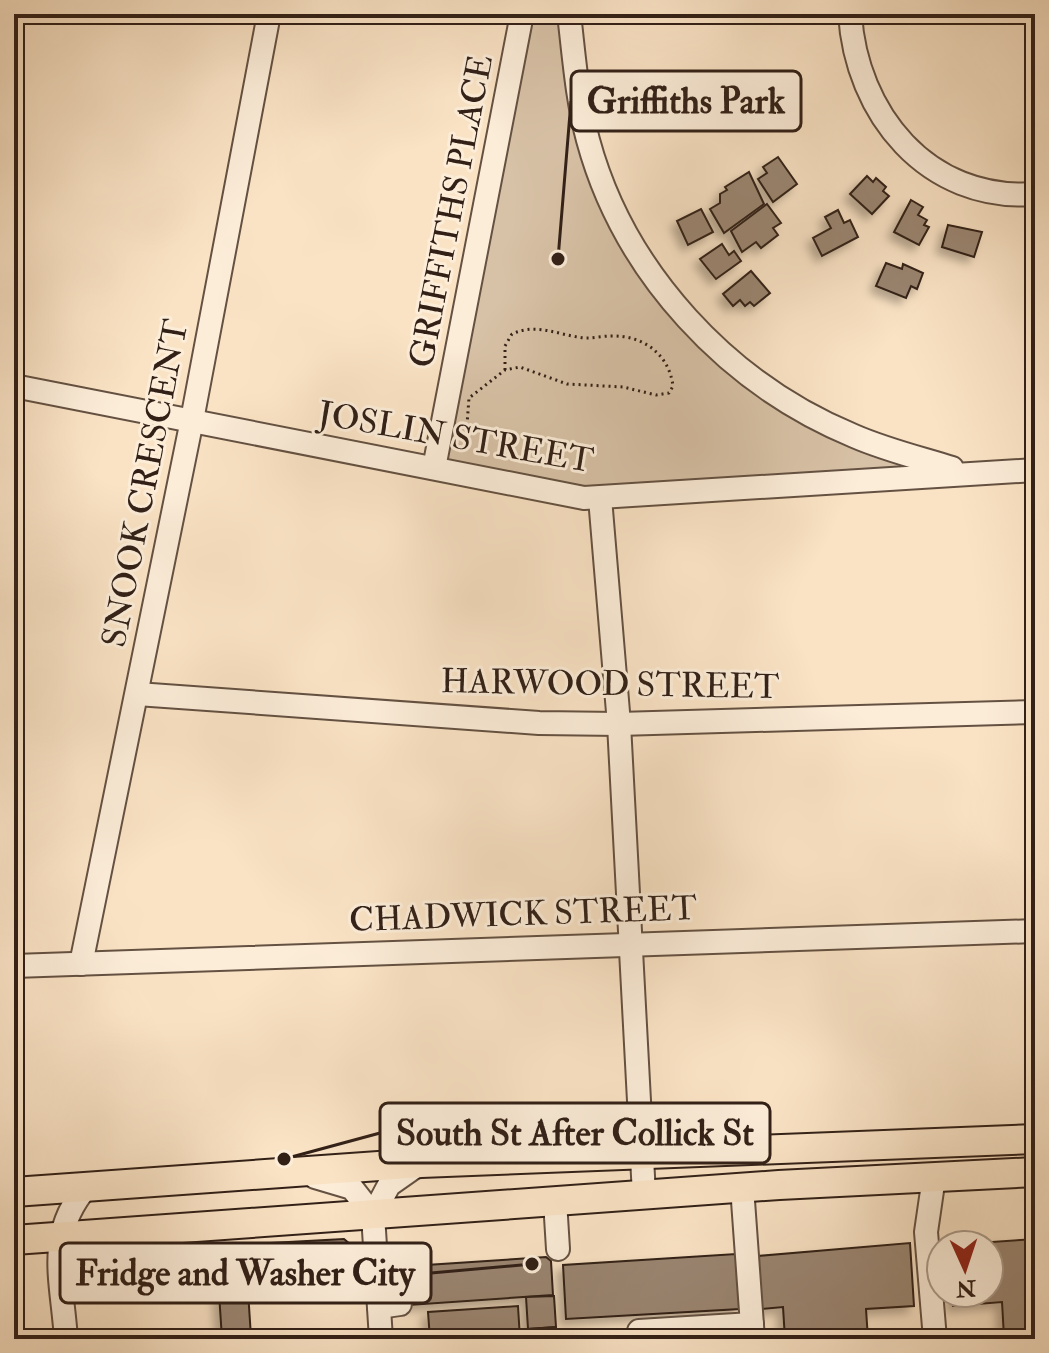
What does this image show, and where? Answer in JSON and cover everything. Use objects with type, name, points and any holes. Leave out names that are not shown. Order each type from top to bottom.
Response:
[{"type":"main road","points":[[14,1192],[421,1163],[1035,1139]]},
{"type":"main road","points":[[889,1144],[918,1162],[934,1177]]},
{"type":"main road","points":[[775,1148],[774,1168],[779,1185]]},
{"type":"main road","points":[[14,1240],[742,1187],[1035,1172]]},
{"type":"street","name":"SNOOK CRESCENT","points":[[81,964],[192,420],[269,14]]},
{"type":"street","name":"GRIFFITHS PLACE","points":[[436,458],[522,14]]},
{"type":"street","points":[[569,14],[582,117],[594,162],[624,226],[656,282],[675,305],[729,362],[783,398],[853,436],[963,472]]},
{"type":"street","points":[[850,14],[851,40],[862,82],[896,138],[932,167],[954,178],[996,192],[1035,194]]},
{"type":"street","name":"JOSLIN STREET","points":[[14,386],[192,420],[436,458],[570,496],[600,498],[963,472],[1035,470]]},
{"type":"street","points":[[600,498],[633,943],[644,1195]]},
{"type":"street","name":"HARWOOD STREET","points":[[137,694],[539,723],[619,724],[1035,712]]},
{"type":"street","name":"CHADWICK STREET","points":[[14,966],[1035,931]]},
{"type":"street","points":[[373,1215],[389,1185],[421,1163]]},
{"type":"street","points":[[288,1173],[344,1183],[360,1193],[373,1215],[381,1339]]},
{"type":"street","points":[[934,1177],[926,1232],[935,1339]]},
{"type":"street","points":[[905,1179],[928,1208]]},
{"type":"street","points":[[66,1339],[59,1236],[67,1214],[88,1185]]},
{"type":"street","points":[[639,1331],[753,1332],[742,1187]]},
{"type":"street","points":[[555,1201],[558,1249]]},
{"type":"street","points":[[379,1307],[400,1304],[397,1264]]},
{"type":"path","points":[[436,458],[466,438],[469,398],[505,370],[520,367],[567,384],[590,383],[656,395],[669,393],[673,386],[666,362],[644,343],[612,335],[585,338],[538,328],[512,334],[505,346],[505,370]]},
{"type":"shaded area","points":[[533,14],[560,14],[576,118],[688,332],[725,370],[853,444],[901,461],[899,472],[603,492],[442,464]]},
{"type":"building","points":[[778,157],[797,184],[773,202],[758,179],[767,173],[763,167]]},
{"type":"building","points":[[749,172],[764,204],[724,233],[710,209],[720,203],[720,194],[727,190],[725,187]]},
{"type":"building","points":[[867,176],[873,182],[876,178],[886,187],[883,191],[889,196],[872,214],[850,194]]},
{"type":"building","points":[[911,200],[923,207],[918,215],[927,220],[924,225],[929,227],[919,245],[894,232]]},
{"type":"building","points":[[767,204],[781,223],[773,228],[778,235],[761,248],[756,242],[742,252],[731,231]]},
{"type":"building","points":[[701,209],[713,232],[688,245],[677,221]]},
{"type":"building","points":[[838,210],[844,223],[850,220],[858,237],[822,256],[813,238],[831,228],[825,217]]},
{"type":"building","points":[[948,225],[982,232],[974,257],[942,247]]},
{"type":"building","points":[[722,244],[729,255],[734,251],[741,261],[716,279],[700,259]]},
{"type":"building","points":[[886,263],[902,269],[903,264],[923,273],[917,289],[911,286],[906,298],[876,286]]},
{"type":"building","points":[[751,271],[770,293],[754,306],[750,302],[745,306],[740,300],[733,306],[723,294]]},
{"type":"building","points":[[344,1239],[351,1245],[352,1271],[273,1276],[271,1243]]},
{"type":"building","points":[[1035,1239],[1035,1334],[1004,1337],[1005,1241]]},
{"type":"building","points":[[910,1243],[914,1306],[866,1309],[868,1339],[785,1339],[783,1307],[762,1309],[758,1256]]},
{"type":"building","points":[[736,1254],[740,1309],[566,1319],[563,1265]]},
{"type":"building","points":[[546,1257],[551,1261],[553,1295],[409,1305],[407,1272],[411,1266]]},
{"type":"building","points":[[248,1291],[251,1337],[222,1339],[219,1293]]},
{"type":"building","points":[[554,1296],[556,1327],[528,1329],[526,1297]]},
{"type":"building","points":[[518,1306],[520,1339],[430,1339],[428,1312]]},
{"type":"building","points":[[556,1327],[556,1339],[529,1339],[528,1329]]},
{"type":"place","name":"Griffiths Park","points":[[558,259]]},
{"type":"place","name":"South St After Collick St","points":[[284,1159]]},
{"type":"place","name":"Fridge and Washer City","points":[[532,1264]]}]
